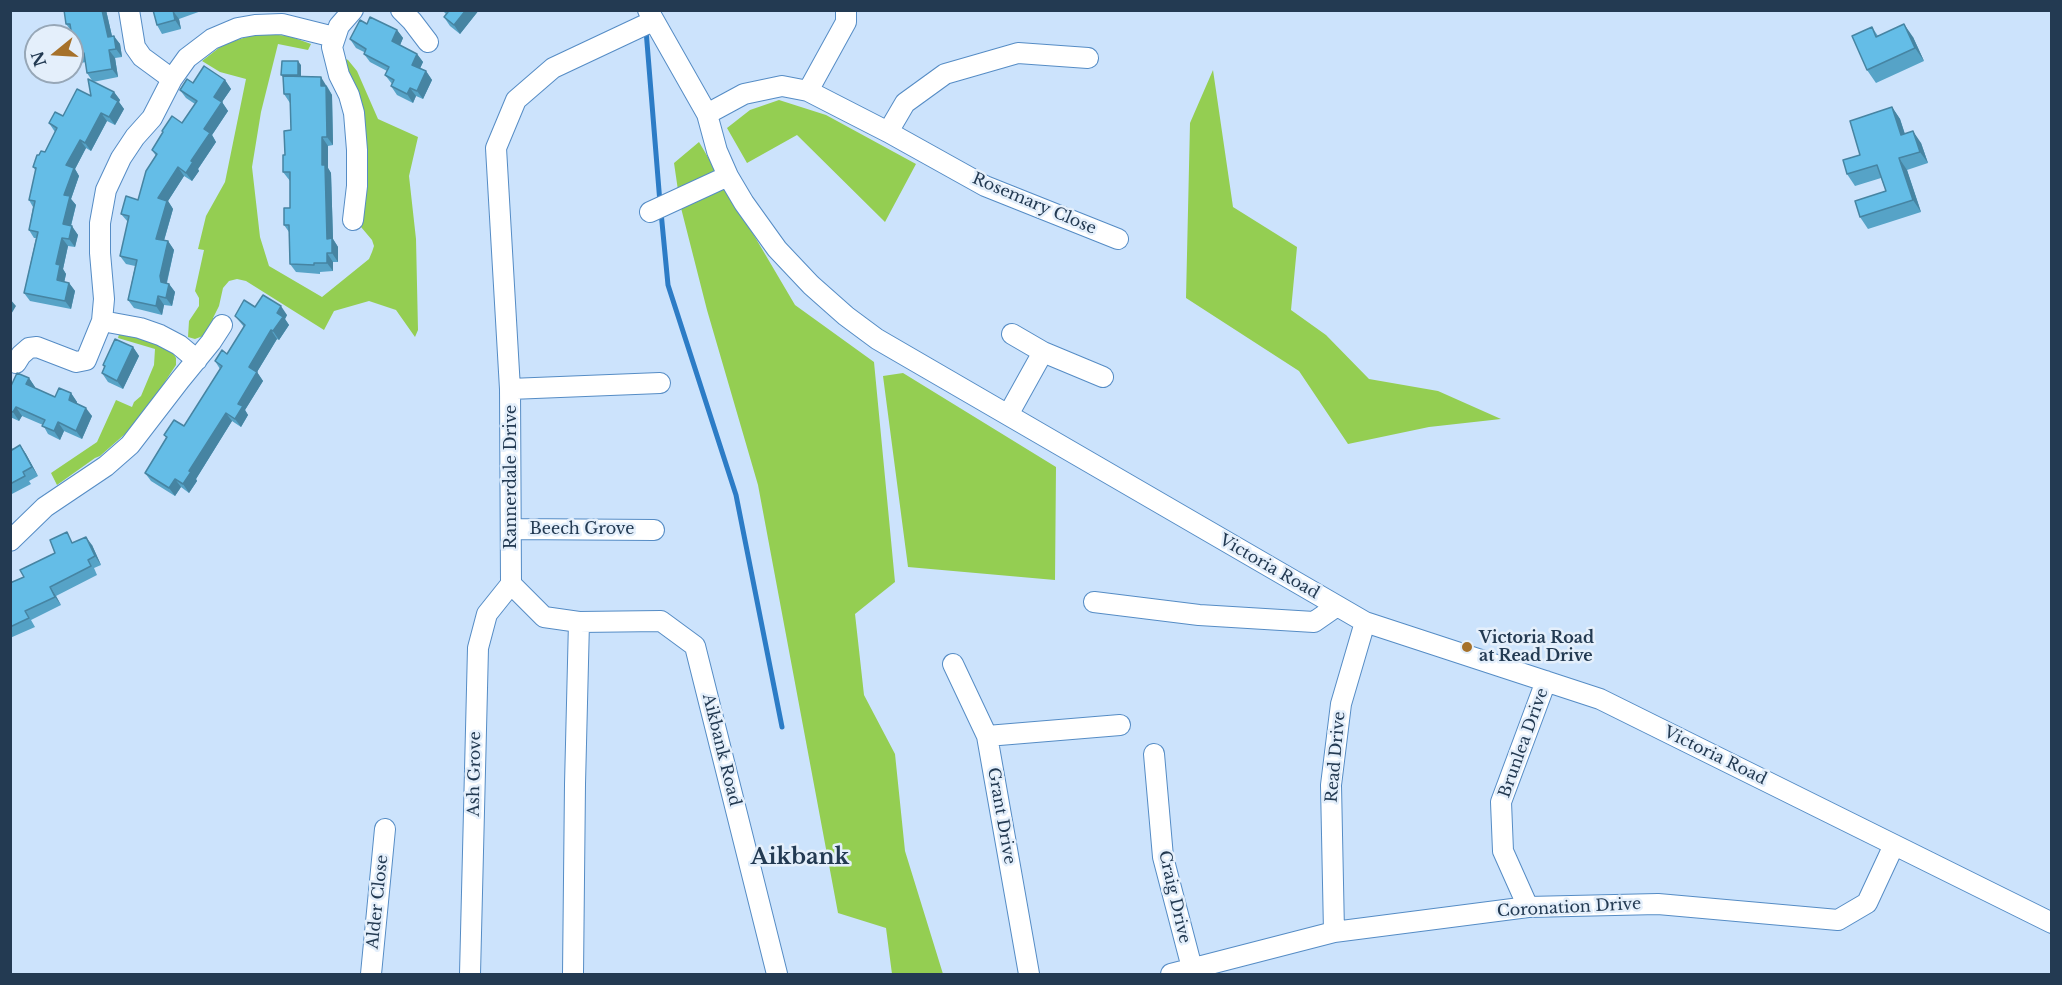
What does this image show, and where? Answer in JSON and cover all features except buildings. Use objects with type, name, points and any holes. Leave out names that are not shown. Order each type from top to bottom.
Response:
[{"type":"street","points":[[129,10],[135,46],[142,57],[172,79]]},
{"type":"street","points":[[353,10],[339,26],[334,37],[333,57],[354,113],[357,159],[353,220]]},
{"type":"street","points":[[401,10],[428,42]]},
{"type":"street","points":[[808,91],[846,22],[846,10]]},
{"type":"street","name":"Victoria Road","points":[[650,16],[707,114],[717,151],[744,203],[777,249],[811,285],[846,316],[877,339],[1365,621],[1600,699],[2052,923]]},
{"type":"street","name":"Rannerdale Drive","points":[[511,584],[510,389],[496,148],[516,100],[553,68],[650,16]]},
{"type":"street","points":[[16,363],[29,348],[38,347],[67,359],[81,362],[86,360],[102,321],[105,299],[100,253],[100,223],[106,190],[121,158],[152,118],[172,79],[187,58],[212,39],[238,28],[255,24],[282,24],[334,37]]},
{"type":"street","points":[[888,132],[905,103],[945,74],[1018,53],[1088,58]]},
{"type":"street","name":"Rosemary Close","points":[[707,114],[744,94],[782,86],[808,91],[985,186],[1118,239]]},
{"type":"street","points":[[650,212],[728,176]]},
{"type":"street","points":[[102,321],[140,328],[160,335],[179,345],[197,360]]},
{"type":"street","points":[[10,541],[58,497],[106,466],[130,445],[222,325]]},
{"type":"street","points":[[1012,334],[1043,352],[1103,377]]},
{"type":"street","points":[[1008,415],[1043,352]]},
{"type":"street","points":[[510,389],[660,383]]},
{"type":"street","name":"Beech Grove","points":[[511,529],[654,530]]},
{"type":"street","points":[[511,584],[544,617],[579,622],[573,975]]},
{"type":"street","name":"Ash Grove","points":[[470,975],[478,648],[487,614],[511,584]]},
{"type":"street","points":[[1094,602],[1199,615],[1314,622],[1337,606]]},
{"type":"street","name":"Aikbank Road","points":[[579,622],[661,621],[695,646],[777,975]]},
{"type":"street","name":"Read Drive","points":[[1334,932],[1331,785],[1341,704],[1365,621]]},
{"type":"street","name":"Grant Drive","points":[[953,664],[987,735],[1029,975]]},
{"type":"street","name":"Brunlea Drive","points":[[1528,907],[1503,851],[1501,802],[1546,681]]},
{"type":"street","points":[[987,735],[1120,725]]},
{"type":"street","name":"Craig Drive","points":[[1154,754],[1163,857],[1192,968]]},
{"type":"street","name":"Alder Close","points":[[371,975],[385,829]]},
{"type":"street","name":"Coronation Drive","points":[[1171,975],[1334,932],[1528,907],[1658,904],[1838,920],[1867,903],[1894,845]]},
{"type":"green space","points":[[253,35],[289,36],[311,44],[308,50],[278,44],[261,112],[252,167],[260,237],[269,266],[322,297],[369,259],[372,252],[374,246],[372,240],[361,227],[348,79],[344,58],[357,71],[378,119],[418,137],[409,176],[416,239],[418,330],[415,337],[396,310],[369,301],[334,311],[324,330],[246,281],[237,279],[229,281],[223,288],[219,306],[213,318],[215,319],[203,336],[195,339],[188,337],[189,321],[199,306],[199,298],[195,291],[204,250],[198,249],[206,216],[225,182],[246,79],[220,72],[202,61],[224,44]]},
{"type":"green space","points":[[1213,70],[1233,207],[1297,247],[1291,310],[1326,335],[1369,379],[1438,391],[1501,419],[1429,427],[1348,444],[1299,371],[1186,298],[1190,123]]},
{"type":"green space","points":[[779,100],[826,115],[916,164],[885,222],[797,135],[747,163],[727,128],[750,110]]},
{"type":"green space","points":[[699,142],[795,305],[874,362],[895,582],[855,614],[864,695],[895,754],[905,851],[943,974],[892,974],[886,928],[838,913],[758,485],[707,310],[680,204],[674,163]]},
{"type":"green space","points":[[120,331],[175,350],[173,353],[176,365],[153,400],[125,434],[100,456],[57,485],[51,473],[97,442],[116,400],[132,407],[141,396],[154,365],[155,349],[118,338]]},
{"type":"green space","points":[[903,373],[1056,467],[1055,580],[908,567],[883,376]]},
{"type":"waterway","points":[[646,30],[660,203]]},
{"type":"waterway","points":[[661,212],[668,285],[736,495],[782,727]]},
{"type":"place","name":"Victoria Road at Read Drive","points":[[1467,647]]},
{"type":"district","name":"Aikbank","points":[[800,858]]}]
